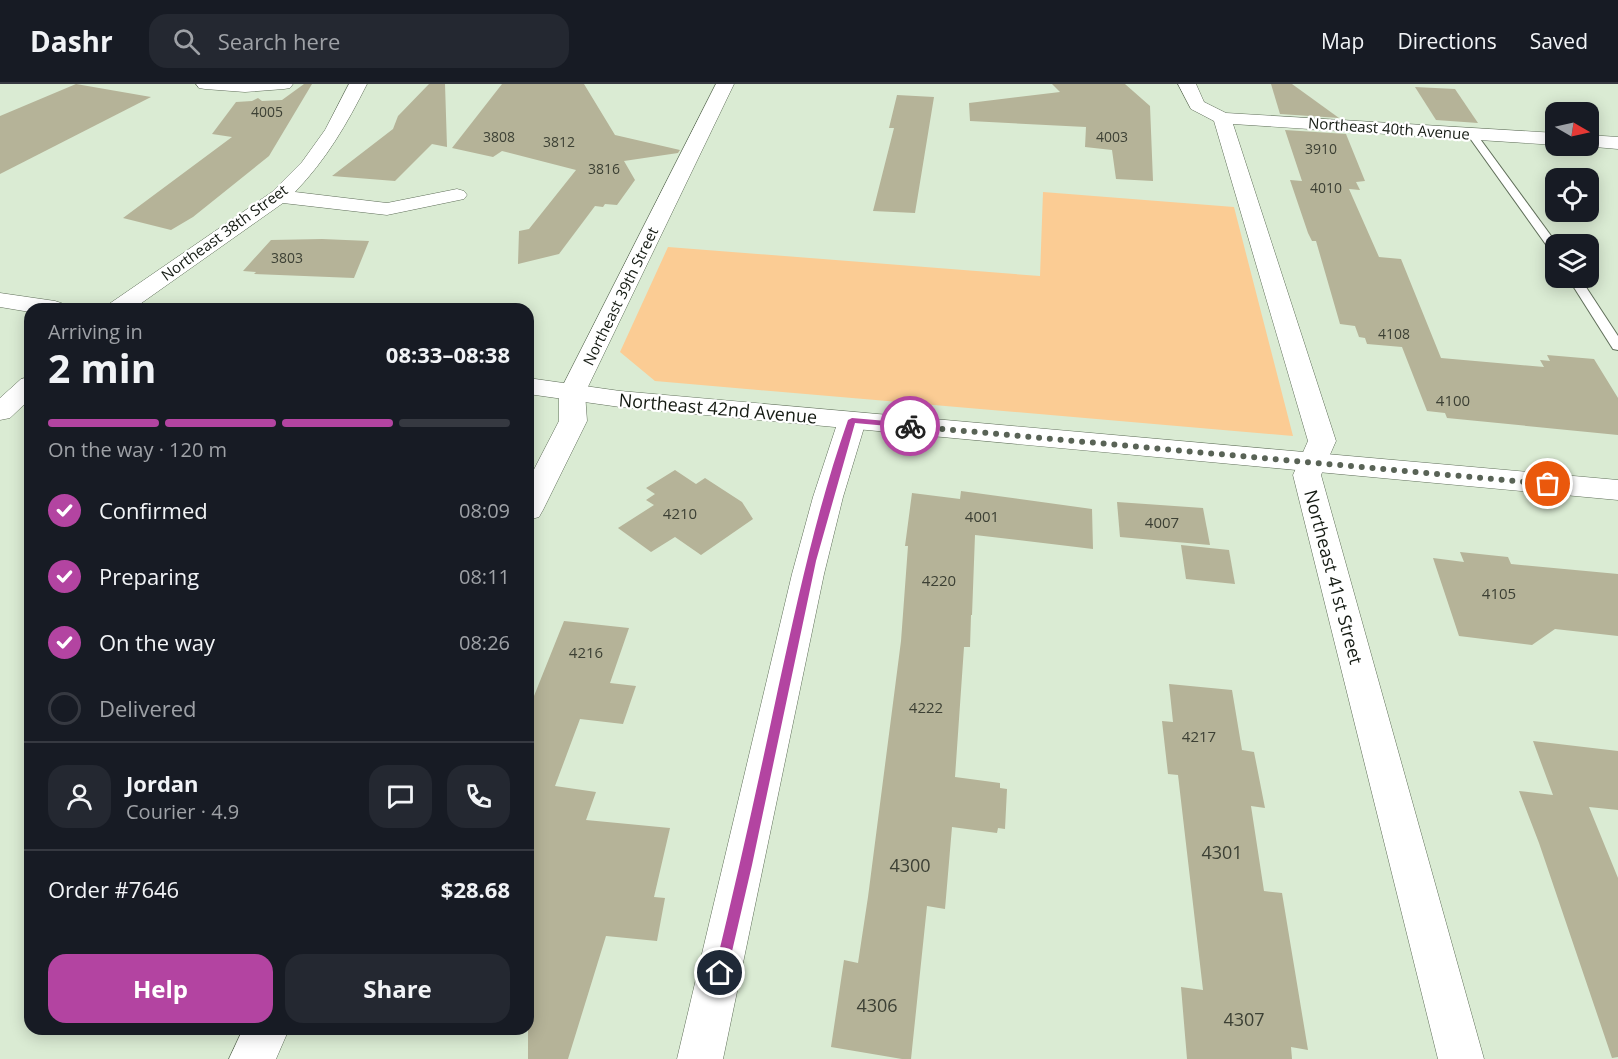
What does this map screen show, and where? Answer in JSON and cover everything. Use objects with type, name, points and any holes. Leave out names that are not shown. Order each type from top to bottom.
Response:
[{"type":"street","points":[[205,84],[245,87],[284,84]]},
{"type":"street","name":"Northeast 38th Street","points":[[126,303],[279,196],[309,166],[334,131],[357,84]]},
{"type":"street","name":"Northeast 39th Street","points":[[534,498],[573,421],[572,393],[725,84]]},
{"type":"street","points":[[1187,84],[1197,105],[1222,118]]},
{"type":"street","name":"Northeast 40th Avenue","points":[[1222,118],[1545,138]]},
{"type":"street","name":"Northeast 41st Street","points":[[1222,118],[1322,441],[1307,475],[1461,1059]]},
{"type":"street","points":[[1599,142],[1618,143]]},
{"type":"street","points":[[279,196],[387,209],[457,195]]},
{"type":"street","points":[[0,300],[24,304]]},
{"type":"street","name":"Northeast 42nd Avenue","points":[[534,387],[632,400],[1618,490]]},
{"type":"street","points":[[0,412],[24,390]]},
{"type":"street","points":[[700,1059],[746,865],[811,561],[825,503],[852,420]]},
{"type":"street","points":[[252,1059],[264,1035]]},
{"type":"lane","points":[[1472,134],[1545,236]]},
{"type":"lane","points":[[1580,288],[1618,346]]},
{"type":"shaded area","points":[[1043,192],[1234,207],[1293,436],[655,381],[620,352],[668,247],[1040,276]]},
{"type":"building","points":[[76,84],[151,97],[0,174],[0,116]]},
{"type":"building","points":[[304,84],[312,84],[269,156],[193,217],[171,230],[123,218],[232,137],[212,134],[236,102],[252,101],[258,98],[262,101],[282,100]]},
{"type":"building","points":[[429,84],[445,84],[447,147],[432,144],[395,181],[332,176],[393,129],[398,116]]},
{"type":"building","points":[[502,84],[584,84],[615,135],[680,150],[678,153],[624,161],[635,180],[617,205],[595,206],[559,254],[518,264],[519,231],[529,229],[576,170],[502,151],[493,157],[452,148]]},
{"type":"building","points":[[1052,84],[1125,84],[1150,106],[1153,181],[1116,179],[1112,150],[1085,147],[1086,127],[970,121],[969,103],[1060,92]]},
{"type":"building","points":[[1271,84],[1292,84],[1339,118],[1280,114]]},
{"type":"building","points":[[1415,87],[1455,89],[1478,123],[1436,120]]},
{"type":"building","points":[[897,95],[934,97],[915,213],[873,211],[894,128],[889,128]]},
{"type":"building","points":[[1285,130],[1346,134],[1365,181],[1356,182],[1360,190],[1349,189],[1379,257],[1401,259],[1441,358],[1544,367],[1540,360],[1550,361],[1547,355],[1594,359],[1618,398],[1618,435],[1447,418],[1445,413],[1427,411],[1402,347],[1367,344],[1365,338],[1359,337],[1355,326],[1340,324],[1316,241],[1312,241],[1308,233],[1290,180],[1302,181]]},
{"type":"building","points":[[271,240],[369,241],[354,278],[254,274],[256,272],[243,271]]},
{"type":"building","points":[[675,470],[696,484],[705,478],[742,502],[753,519],[701,555],[675,537],[651,552],[618,528],[654,505],[646,500],[655,494],[646,488]]},
{"type":"building","points":[[961,491],[1092,509],[1093,549],[975,535],[970,647],[964,647],[955,777],[1000,783],[1000,788],[1007,789],[1005,829],[998,828],[997,833],[952,827],[945,909],[927,906],[911,1059],[902,1059],[831,1047],[844,960],[858,963],[868,897],[901,641],[908,546],[905,546],[912,493],[960,499]]},
{"type":"building","points":[[1117,502],[1203,508],[1210,545],[1120,537]]},
{"type":"building","points":[[1181,545],[1229,550],[1235,584],[1186,579]]},
{"type":"building","points":[[1460,552],[1508,557],[1511,564],[1618,574],[1618,636],[1555,629],[1532,645],[1459,636],[1433,558],[1464,562]]},
{"type":"building","points":[[564,621],[629,628],[610,683],[636,686],[623,724],[580,719],[555,786],[596,792],[586,820],[670,828],[654,897],[665,898],[657,941],[606,936],[568,1059],[528,1059],[528,1035],[534,1035],[534,696]]},
{"type":"building","points":[[1169,684],[1232,690],[1242,750],[1254,752],[1265,808],[1251,806],[1264,891],[1282,893],[1308,1050],[1291,1047],[1292,1059],[1187,1059],[1181,987],[1203,990],[1178,775],[1168,774],[1162,721],[1173,722]]},
{"type":"building","points":[[1533,741],[1618,751],[1618,810],[1589,807],[1618,878],[1618,1057],[1612,1058],[1519,791],[1553,795]]},
{"type":"way so far","points":[[910,426],[1548,484]]},
{"type":"route","points":[[720,973],[746,865],[811,561],[825,503],[852,420],[910,426]]}]
